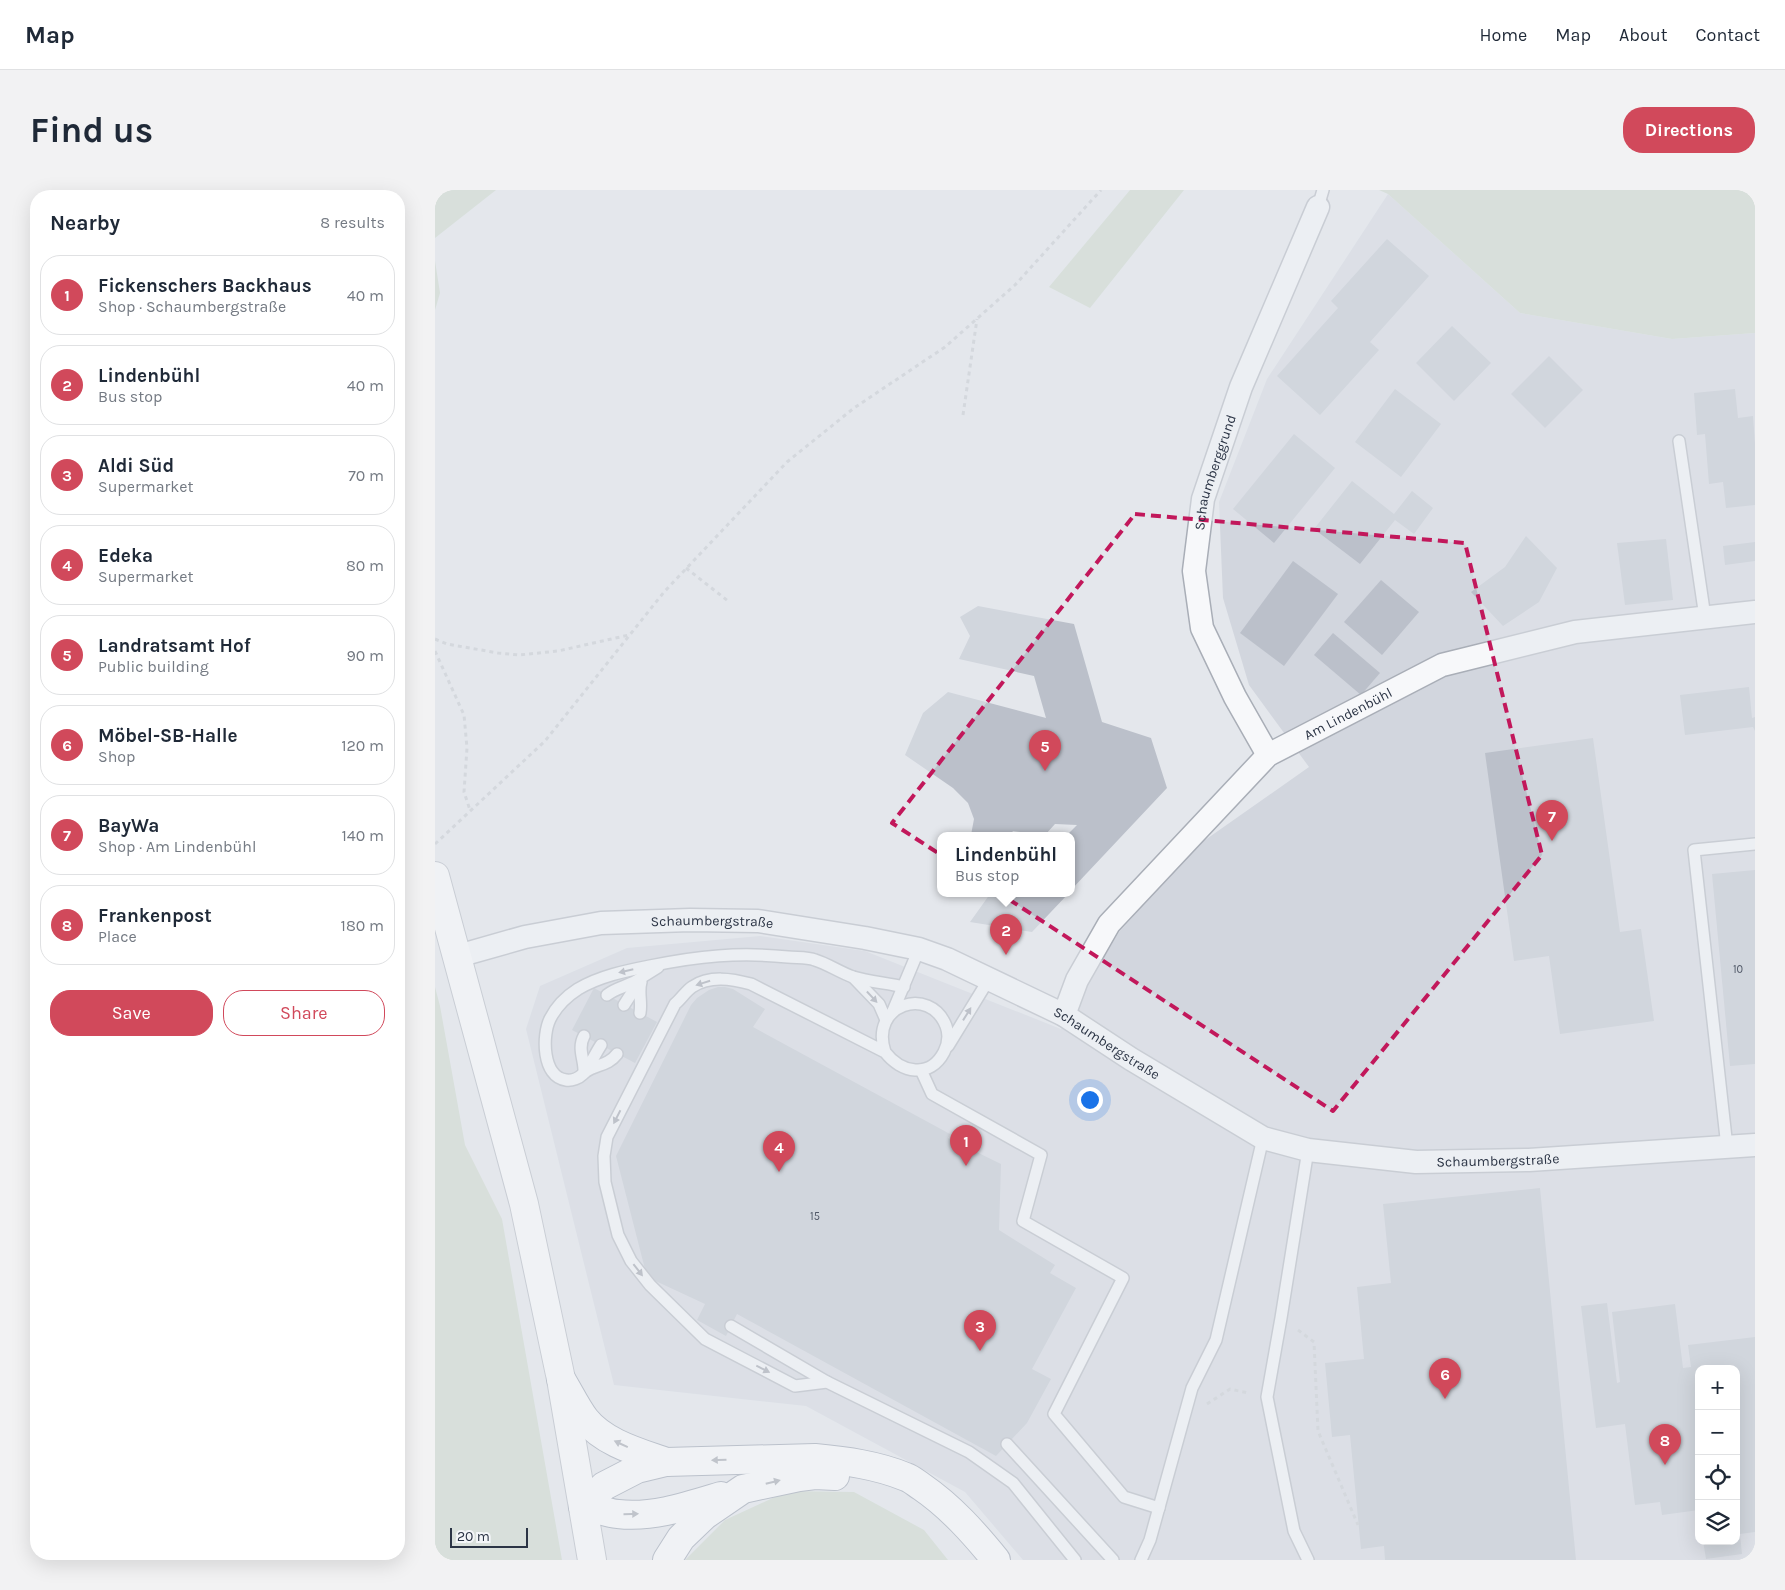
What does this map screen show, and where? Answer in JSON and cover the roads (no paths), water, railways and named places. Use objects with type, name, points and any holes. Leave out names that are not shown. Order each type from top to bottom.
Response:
[{"type":"main road","points":[[435,876],[524,1204],[561,1380],[592,1560]]},
{"type":"main road","points":[[561,1380],[586,1420],[604,1436],[666,1462]]},
{"type":"main road","points":[[583,1506],[604,1486],[637,1469],[666,1462],[815,1458],[839,1460],[907,1477],[943,1502],[996,1560]]},
{"type":"main road","points":[[583,1506],[618,1514],[651,1513],[679,1509],[743,1489],[781,1480],[815,1475],[836,1476],[874,1483],[896,1491],[932,1513],[956,1537],[972,1560]]},
{"type":"main road","points":[[667,1560],[681,1538],[705,1515],[743,1489]]},
{"type":"street","name":"Schaumberggrund","points":[[1269,755],[1235,697],[1202,628],[1194,571],[1203,499],[1241,387],[1320,199]]},
{"type":"street","name":"Am Lindenbühl","points":[[1063,1014],[1077,980],[1109,924],[1269,755],[1442,665],[1575,632],[1755,612]]},
{"type":"street","name":"Schaumbergstraße","points":[[458,956],[525,936],[601,923],[691,920],[758,921],[865,938],[919,949],[947,959],[1063,1014],[1131,1059],[1263,1138],[1308,1150],[1415,1162],[1529,1160],[1755,1145]]},
{"type":"lane","points":[[1679,441],[1705,617]]},
{"type":"lane","points":[[1727,1147],[1694,850],[1755,844]]},
{"type":"lane","points":[[919,949],[905,987],[882,1031],[881,1042],[885,1052],[891,1061],[900,1067],[921,1070],[931,1066],[940,1059],[989,979]]},
{"type":"lane","points":[[617,1054],[609,1062],[590,1068],[578,1078],[564,1080],[556,1076],[550,1069],[545,1047],[545,1034],[549,1019],[566,998],[579,988],[621,972],[673,961],[720,955],[765,954],[814,959],[853,977],[905,987]]},
{"type":"lane","points":[[607,995],[613,990],[634,983],[659,966],[673,961]]},
{"type":"lane","points":[[853,977],[889,1016]]},
{"type":"lane","points":[[624,1005],[642,978]]},
{"type":"lane","points":[[640,1013],[642,1004],[639,987],[642,978]]},
{"type":"lane","points":[[827,1382],[795,1386],[705,1339],[650,1285],[631,1261],[618,1235],[605,1182],[604,1156],[607,1137],[675,1004],[693,987],[710,980],[731,979],[751,984],[885,1052]]},
{"type":"lane","points":[[889,1016],[903,1006],[925,1005],[943,1018],[947,1028],[948,1039],[945,1049]]},
{"type":"lane","points":[[584,1036],[580,1048],[584,1073]]},
{"type":"lane","points":[[584,1073],[601,1045]]},
{"type":"lane","points":[[921,1070],[932,1094],[973,1119],[1041,1155],[1023,1221],[1123,1278],[1054,1414],[1124,1497],[1159,1508]]},
{"type":"lane","points":[[1141,1560],[1151,1540],[1192,1388],[1216,1340],[1263,1138]]},
{"type":"lane","points":[[1308,1150],[1267,1397],[1294,1531],[1308,1560]]},
{"type":"lane","points":[[731,1326],[827,1382],[969,1452],[992,1467],[1013,1483],[1075,1560]]},
{"type":"lane","points":[[1007,1444],[1113,1560]]},
{"type":"place","name":"Landratsamt Hof","points":[[1045,771]]},
{"type":"place","name":"BayWa","points":[[1552,841]]},
{"type":"place","name":"Lindenbühl","points":[[1006,955]]},
{"type":"place","name":"Fickenschers Backhaus","points":[[966,1166]]},
{"type":"place","name":"Edeka","points":[[779,1172]]},
{"type":"place","name":"Aldi Süd","points":[[980,1351]]},
{"type":"place","name":"Möbel-SB-Halle","points":[[1445,1399]]},
{"type":"place","name":"Frankenpost","points":[[1665,1465]]}]
